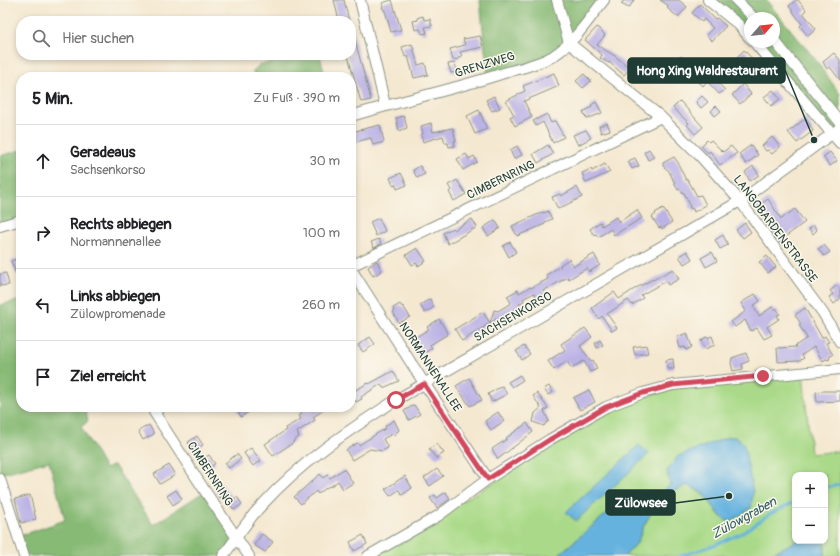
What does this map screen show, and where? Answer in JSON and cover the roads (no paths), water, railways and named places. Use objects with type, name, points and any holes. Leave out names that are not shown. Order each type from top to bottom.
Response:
[{"type":"street","points":[[360,0],[385,105]]},
{"type":"street","points":[[557,0],[569,42]]},
{"type":"street","name":"GRENZWEG","points":[[356,114],[385,105],[488,79],[552,56],[569,42],[604,0]]},
{"type":"street","points":[[708,0],[738,24],[744,31]]},
{"type":"street","points":[[736,0],[748,12]]},
{"type":"street","name":"LANGOBARDENSTRASSE","points":[[569,42],[661,117],[701,157],[740,201],[823,313],[840,342]]},
{"type":"street","points":[[780,47],[840,122]]},
{"type":"street","points":[[760,48],[836,130],[840,143]]},
{"type":"street","name":"CIMBERNRING","points":[[356,270],[661,117]]},
{"type":"street","name":"SACHSENKORSO","points":[[223,556],[261,506],[302,465],[342,434],[424,384],[740,201],[836,130]]},
{"type":"street","points":[[0,226],[16,221]]},
{"type":"street","name":"NORMANNENALLEE","points":[[356,278],[424,384],[488,479]]},
{"type":"street","points":[[368,556],[438,516],[488,479],[549,440],[606,407],[643,393],[673,385],[840,369]]},
{"type":"street","name":"CIMBERNRING","points":[[154,412],[205,492],[249,556]]},
{"type":"street","points":[[0,479],[24,556]]},
{"type":"water","points":[[728,437],[737,438],[744,445],[753,492],[751,508],[733,520],[727,521],[704,495],[687,485],[674,491],[658,502],[644,525],[637,543],[625,556],[557,556],[623,500],[652,493],[658,495],[670,485],[667,471],[678,456]]},
{"type":"water","points":[[639,445],[649,454],[576,521],[566,512]]},
{"type":"water","points":[[792,543],[824,544],[825,556],[766,556]]},
{"type":"waterway","name":"Zülowgraben","points":[[828,487],[840,484]]},
{"type":"waterway","name":"Zülowgraben","points":[[680,556],[715,545],[742,533],[770,514],[792,503]]},
{"type":"place","name":"Hong Xing Waldrestaurant","points":[[814,140]]},
{"type":"place","name":"Zülowsee","points":[[729,496]]}]
